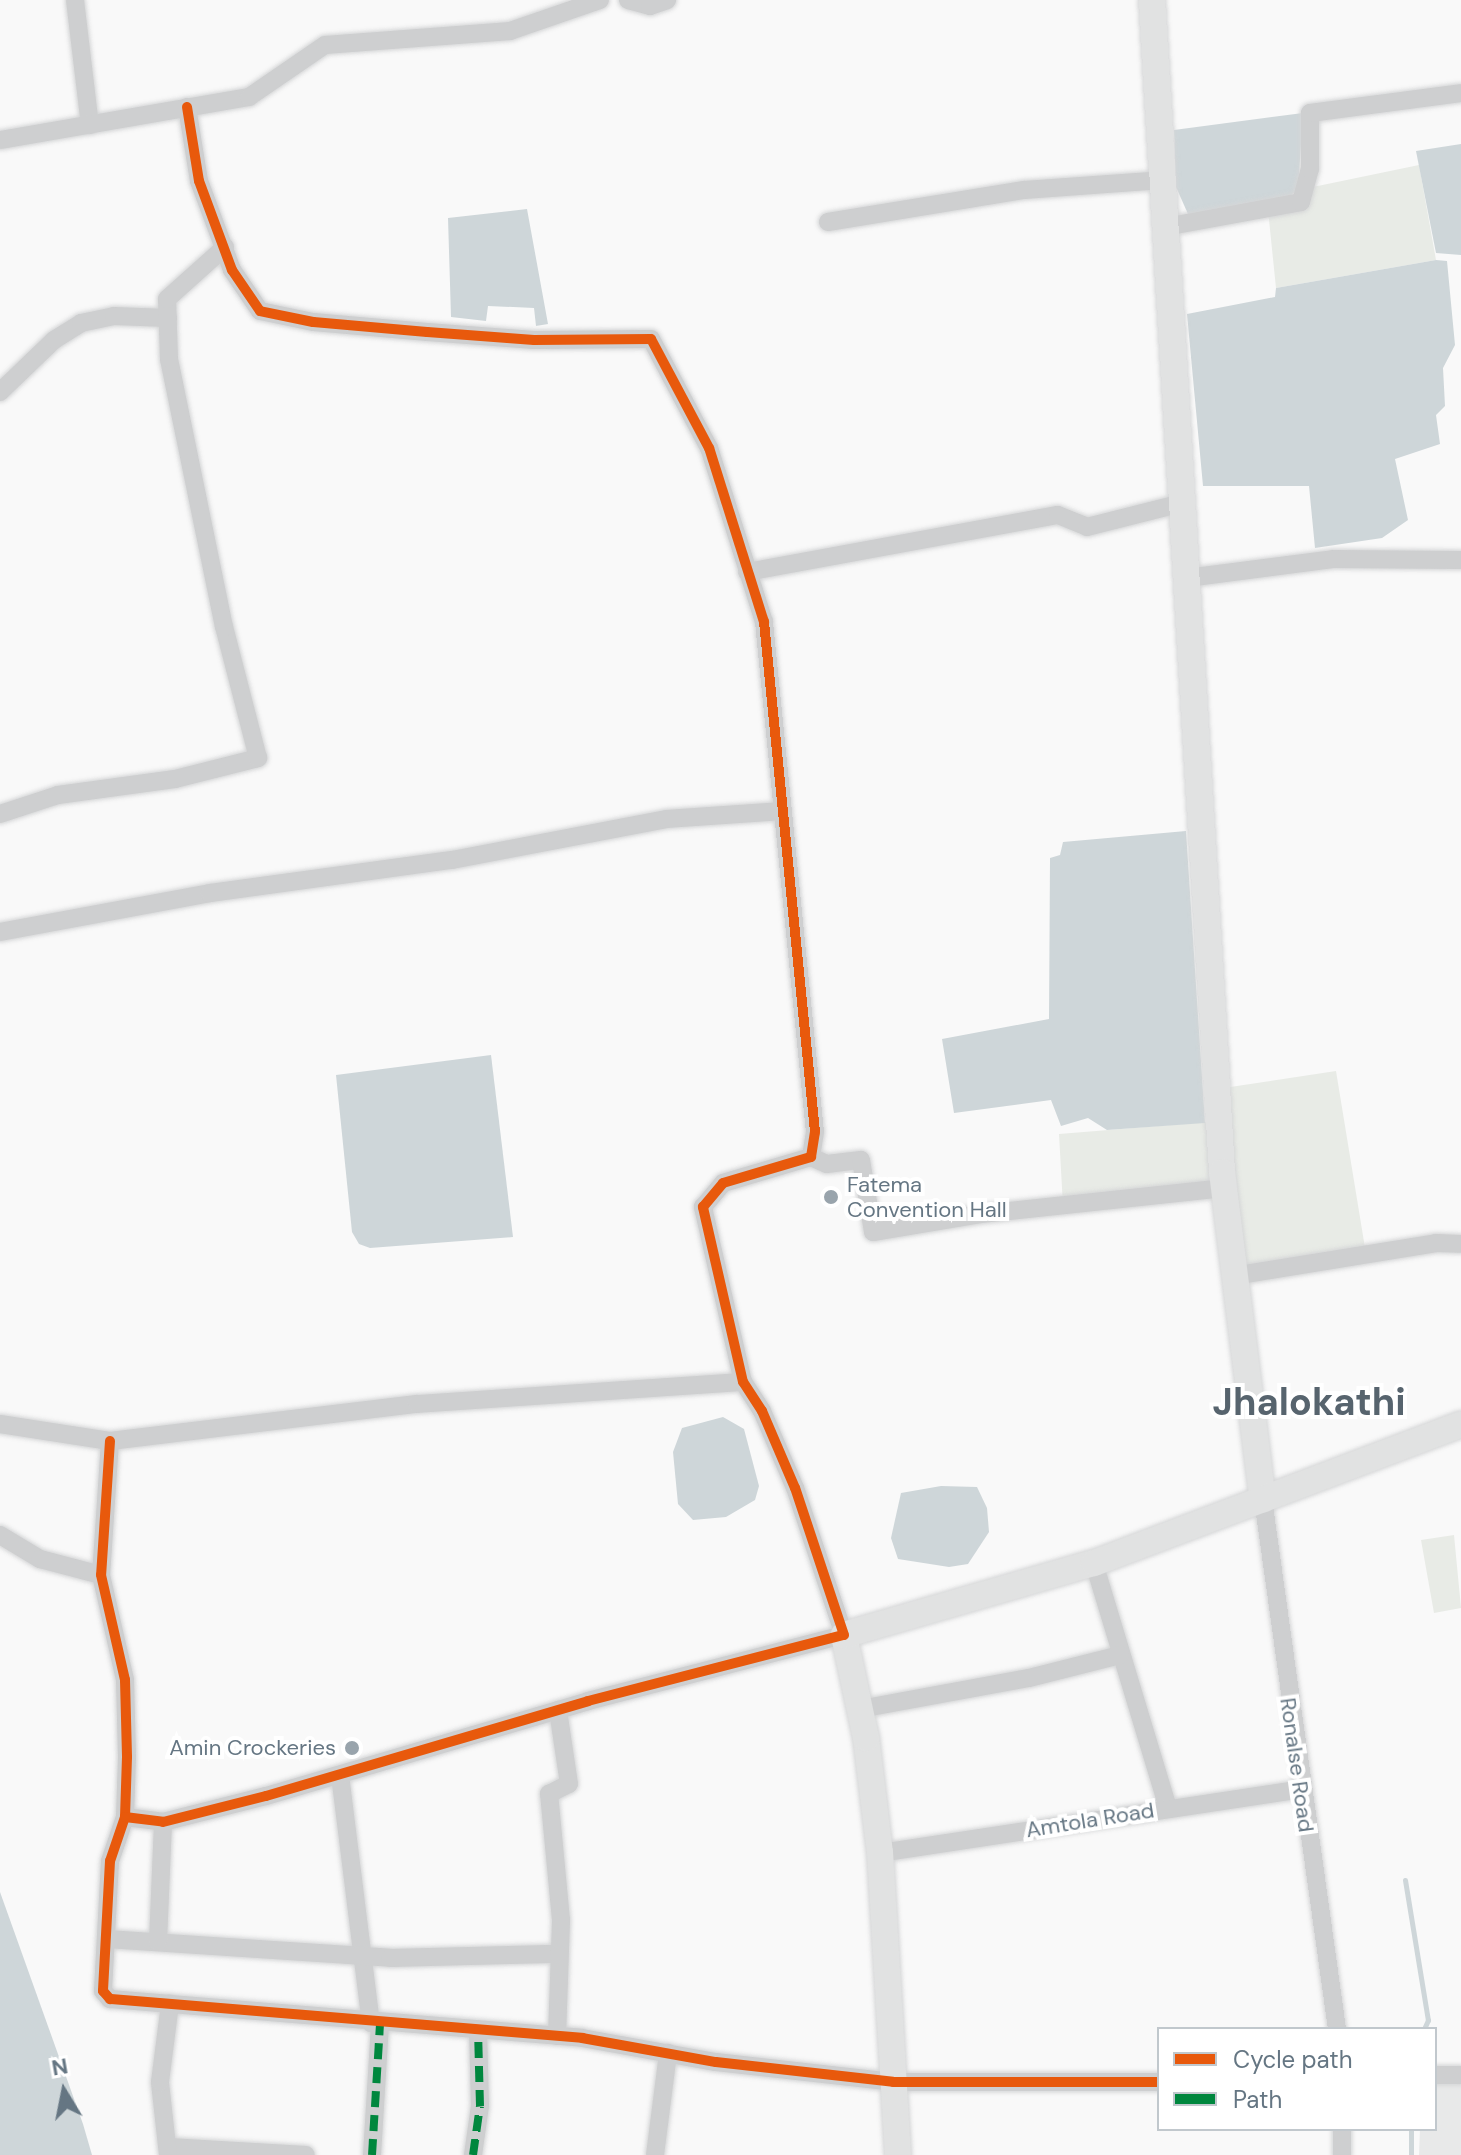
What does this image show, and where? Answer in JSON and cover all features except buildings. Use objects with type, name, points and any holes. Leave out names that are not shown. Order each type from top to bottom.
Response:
[{"type":"main road","points":[[1152,0],[1225,1188],[1233,1276],[1263,1499]]},
{"type":"main road","points":[[898,2155],[880,1853],[860,1709],[844,1635],[1094,1563],[1461,1424]]},
{"type":"street","points":[[75,0],[90,125]]},
{"type":"street","points":[[0,140],[249,97],[325,45],[510,31],[600,0]]},
{"type":"street","points":[[628,0],[650,6],[667,0]]},
{"type":"street","points":[[1165,227],[1301,202],[1310,169],[1310,113],[1461,93]]},
{"type":"street","points":[[187,107],[199,181],[232,270],[260,311],[313,322],[534,340],[651,339],[709,448],[764,622],[815,1132],[811,1157]]},
{"type":"street","points":[[828,222],[1024,190],[1162,180]]},
{"type":"street","points":[[0,814],[58,795],[175,779],[258,758],[169,359],[167,299],[225,247]]},
{"type":"street","points":[[0,392],[54,340],[81,323],[114,316],[168,318]]},
{"type":"street","points":[[747,572],[1058,515],[1087,527],[1182,503]]},
{"type":"street","points":[[1187,578],[1333,559],[1461,560]]},
{"type":"street","points":[[0,932],[210,893],[452,860],[666,819],[783,811]]},
{"type":"street","points":[[125,1817],[163,1822],[340,1775],[558,1710],[844,1635],[795,1488],[762,1411],[743,1382],[703,1207],[723,1183],[811,1157],[827,1164],[861,1160],[873,1232],[981,1214],[1225,1188]]},
{"type":"street","points":[[1233,1276],[1436,1243],[1461,1244]]},
{"type":"street","points":[[0,1424],[110,1441],[417,1404],[743,1382]]},
{"type":"street","points":[[110,1441],[101,1575],[125,1680],[125,1817],[110,1861],[105,1996],[375,2023],[557,2036],[893,2082],[1157,2082]]},
{"type":"street","name":"Ronalse Road","points":[[1263,1499],[1301,1789],[1337,2027]]},
{"type":"street","points":[[0,1535],[40,1559],[101,1575]]},
{"type":"street","points":[[1094,1563],[1168,1808]]},
{"type":"street","points":[[860,1709],[1029,1678],[1120,1655]]},
{"type":"street","points":[[557,2036],[559,1954],[549,1794],[569,1784],[558,1710]]},
{"type":"street","points":[[340,1775],[375,2023],[372,2155]]},
{"type":"street","name":"Amtola Road","points":[[880,1853],[1301,1789]]},
{"type":"street","points":[[158,1942],[163,1822]]},
{"type":"street","points":[[107,1939],[366,1956],[559,1954]]},
{"type":"street","points":[[170,2004],[160,2082],[169,2151],[306,2155]]},
{"type":"street","points":[[473,2155],[480,2106],[478,2030]]},
{"type":"street","points":[[655,2155],[668,2053]]},
{"type":"street","points":[[1437,2075],[1461,2075]]},
{"type":"street","points":[[1342,2131],[1342,2155]]},
{"type":"shaded area","points":[[1303,113],[1298,190],[1288,197],[1188,214],[1176,187],[1174,130]]},
{"type":"shaded area","points":[[1461,144],[1461,255],[1436,253],[1416,151]]},
{"type":"shaded area","points":[[1419,165],[1436,260],[1276,288],[1268,210],[1308,188]]},
{"type":"shaded area","points":[[527,209],[548,324],[536,326],[534,308],[488,306],[486,321],[451,317],[448,218]]},
{"type":"shaded area","points":[[1436,260],[1447,261],[1455,345],[1443,368],[1445,406],[1436,415],[1440,444],[1395,459],[1408,520],[1382,538],[1315,548],[1309,486],[1203,486],[1187,314],[1275,297],[1276,288]]},
{"type":"shaded area","points":[[1186,831],[1205,1123],[1107,1130],[1088,1118],[1061,1126],[1051,1100],[954,1113],[942,1039],[1049,1019],[1050,858],[1060,855],[1063,842]]},
{"type":"shaded area","points":[[491,1055],[513,1237],[370,1248],[359,1244],[352,1232],[336,1075]]},
{"type":"shaded area","points":[[1336,1071],[1366,1254],[1233,1276],[1225,1188],[1063,1206],[1059,1134],[1220,1121],[1217,1089]]},
{"type":"shaded area","points":[[723,1417],[744,1429],[759,1486],[755,1500],[726,1517],[693,1520],[678,1504],[673,1452],[682,1428]]},
{"type":"shaded area","points":[[941,1486],[977,1487],[987,1508],[989,1532],[968,1564],[949,1567],[898,1559],[891,1538],[901,1493]]},
{"type":"shaded area","points":[[1454,1535],[1461,1608],[1434,1613],[1421,1540]]},
{"type":"shaded area","points":[[0,1892],[83,2124],[92,2155],[0,2155]]},
{"type":"shaded area","points":[[1461,2083],[1461,2155],[1419,2155],[1420,2131],[1437,2131],[1437,2084]]},
{"type":"waterway","points":[[1405,1880],[1428,2020],[1425,2027]]},
{"type":"waterway","points":[[1411,2131],[1411,2155]]},
{"type":"marked path","points":[[372,2155],[380,2023]]},
{"type":"marked path","points":[[473,2155],[480,2106],[478,2030]]},
{"type":"cycle path","points":[[125,1817],[163,1822],[266,1796],[588,1701],[844,1635],[795,1488],[762,1411],[743,1382],[703,1207],[723,1183],[811,1157],[815,1132],[764,622],[709,448],[651,339],[534,340],[313,322],[260,311],[232,270],[199,181],[187,107]]},
{"type":"cycle path","points":[[110,1441],[101,1575],[125,1680],[127,1757],[125,1817],[110,1861],[103,1991],[110,1999],[582,2038],[716,2062],[893,2082],[1157,2082]]},
{"type":"place","name":"Fatema Convention Hall","points":[[831,1197]]},
{"type":"place","name":"Amin Crockeries","points":[[352,1748]]},
{"type":"district","name":"Jhalokathi","points":[[1309,1403]]}]
